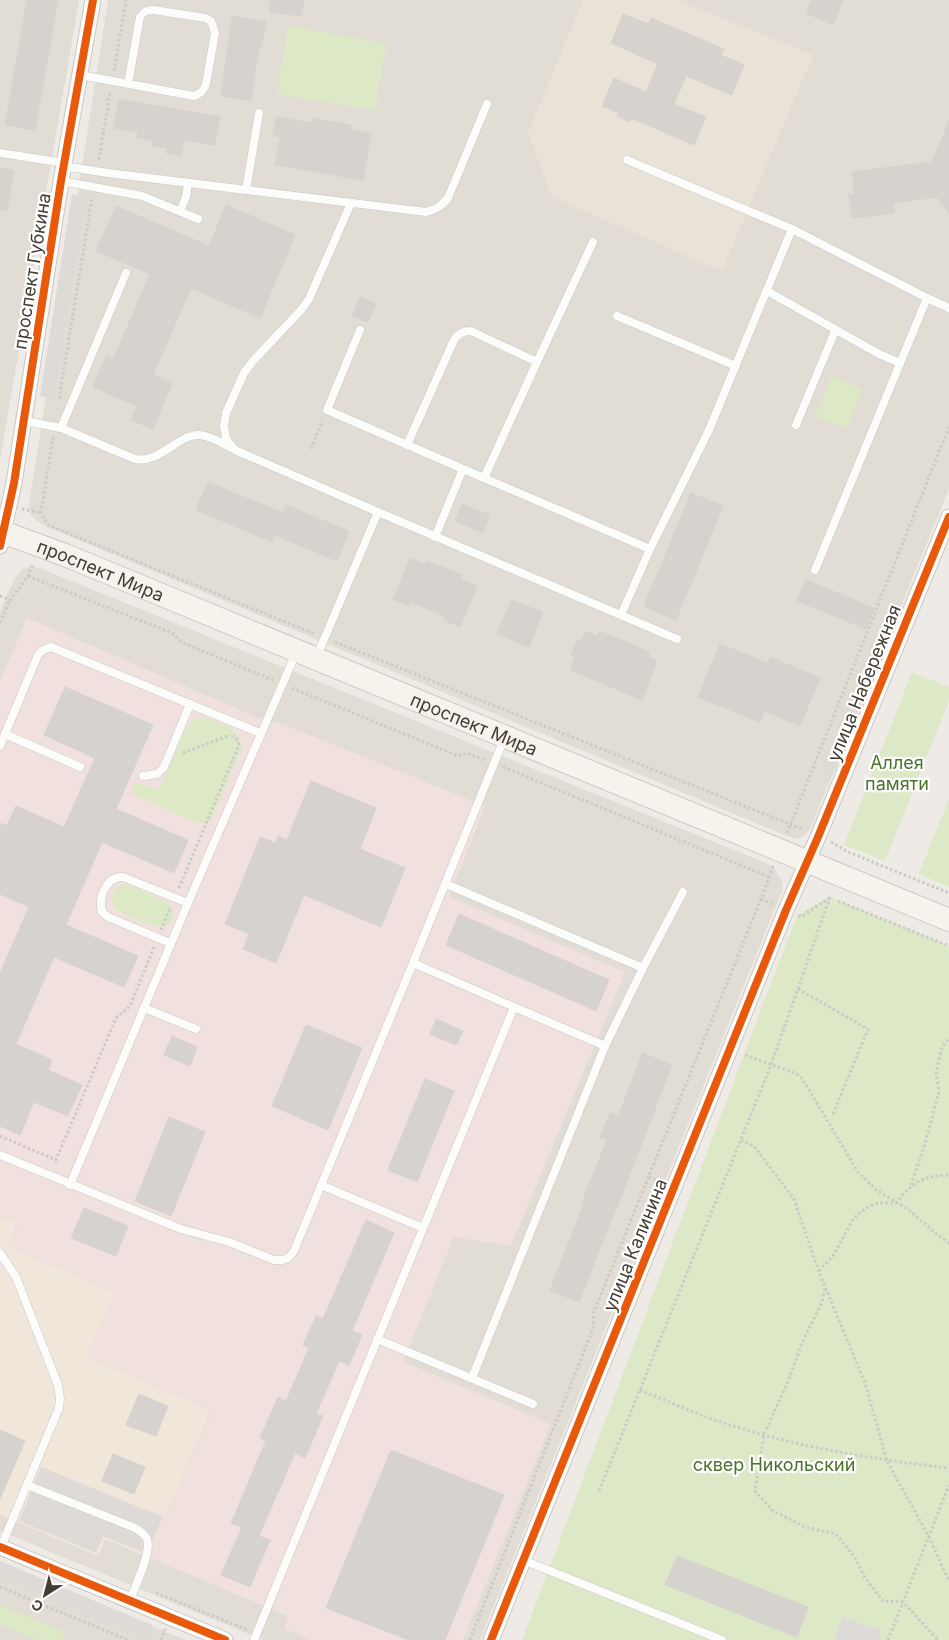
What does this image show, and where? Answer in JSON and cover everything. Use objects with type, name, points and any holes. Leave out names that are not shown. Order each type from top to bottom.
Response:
[{"type":"main road","name":"проспект Мира","points":[[1,536],[65,555],[949,920]]},
{"type":"street","name":"проспект Губкина","points":[[1,536],[25,421],[63,170],[93,0]]},
{"type":"street","name":"улица Набережная","points":[[808,861],[949,517]]},
{"type":"street","name":"улица Калинина","points":[[491,1640],[786,910],[808,861]]},
{"type":"street","points":[[1,1547],[130,1600],[206,1636],[225,1640]]},
{"type":"lane","points":[[80,75],[128,84],[194,96],[200,94],[206,84],[215,33],[211,21],[205,18],[147,10],[140,17],[128,84]]},
{"type":"lane","points":[[0,153],[63,170],[97,171],[426,212],[442,205],[448,198],[487,104]]},
{"type":"lane","points":[[246,190],[259,113]]},
{"type":"lane","points":[[627,160],[792,229],[949,308]]},
{"type":"lane","points":[[63,170],[94,187],[142,196],[198,219]]},
{"type":"lane","points":[[180,211],[187,193],[188,183]]},
{"type":"lane","points":[[235,450],[226,438],[224,426],[226,412],[244,373],[309,299],[351,203]]},
{"type":"lane","points":[[621,615],[650,550],[705,438],[792,229]]},
{"type":"lane","points":[[484,478],[593,242]]},
{"type":"lane","points":[[58,428],[126,273]]},
{"type":"lane","points":[[767,291],[835,331],[879,354],[900,362]]},
{"type":"lane","points":[[815,570],[927,298]]},
{"type":"lane","points":[[616,316],[736,366]]},
{"type":"lane","points":[[360,330],[327,410],[650,550]]},
{"type":"lane","points":[[407,445],[458,334],[471,331],[538,362]]},
{"type":"lane","points":[[796,425],[835,331]]},
{"type":"lane","points":[[25,421],[58,428],[135,460],[143,461],[191,436],[205,436],[435,537],[677,639]]},
{"type":"lane","points":[[435,537],[463,469]]},
{"type":"lane","points":[[70,1185],[170,943],[282,684],[306,655],[326,638],[378,512]]},
{"type":"lane","points":[[0,746],[38,655],[42,650],[51,647],[260,733]]},
{"type":"lane","points":[[143,776],[157,774],[164,767],[190,704]]},
{"type":"lane","points":[[5,734],[80,767]]},
{"type":"lane","points":[[0,1155],[181,1229],[229,1242],[274,1260],[288,1258],[294,1252],[505,737]]},
{"type":"lane","points":[[170,943],[108,917],[102,912],[100,901],[108,883],[116,877],[123,877],[188,902]]},
{"type":"lane","points":[[446,884],[643,968]]},
{"type":"lane","points":[[472,1378],[605,1046],[643,968],[684,892]]},
{"type":"lane","points":[[413,963],[605,1046]]},
{"type":"lane","points":[[144,1008],[196,1030]]},
{"type":"lane","points":[[254,1640],[514,1008]]},
{"type":"lane","points":[[321,1185],[423,1228]]},
{"type":"lane","points":[[0,1253],[16,1277],[58,1386],[60,1398],[59,1408],[1,1547]]},
{"type":"lane","points":[[377,1339],[533,1404]]},
{"type":"lane","points":[[28,1485],[135,1528],[146,1537],[148,1543],[145,1562],[130,1600]]},
{"type":"lane","points":[[523,1560],[722,1640]]},
{"type":"path","points":[[97,171],[126,0]]},
{"type":"path","points":[[94,187],[58,428],[41,514],[48,525],[790,824],[949,427]]},
{"type":"path","points":[[311,449],[327,410]]},
{"type":"path","points":[[0,623],[10,600],[28,576],[172,633],[183,643],[458,756],[467,753],[769,876],[593,1314],[594,1326],[470,1640]]},
{"type":"path","points":[[0,596],[10,600]]},
{"type":"path","points":[[175,755],[230,735]]},
{"type":"path","points":[[848,852],[949,894]]},
{"type":"path","points":[[599,1492],[771,1065],[830,897]]},
{"type":"path","points":[[838,901],[949,946]]},
{"type":"path","points":[[798,990],[868,1029],[833,1114]]},
{"type":"path","points":[[896,1203],[910,1186],[925,1144],[939,1090],[936,1073],[942,1047],[949,1038]]},
{"type":"path","points":[[744,1055],[797,1074],[802,1078],[858,1172],[875,1189],[949,1242]]},
{"type":"path","points":[[741,1140],[754,1146],[794,1200],[819,1272],[864,1384],[887,1461],[929,1537],[949,1581]]},
{"type":"path","points":[[910,1186],[933,1176],[949,1175]]},
{"type":"path","points":[[819,1272],[832,1256],[854,1218],[864,1209],[877,1203],[896,1203]]},
{"type":"path","points":[[825,1287],[822,1302],[764,1434],[755,1491],[772,1510],[805,1527],[836,1534],[854,1556],[865,1578],[883,1601],[903,1602],[938,1640]]},
{"type":"path","points":[[640,1390],[715,1420],[796,1443],[887,1461],[949,1468]]},
{"type":"path","points":[[888,1640],[949,1485]]},
{"type":"path","points":[[0,1587],[128,1640]]},
{"type":"shaded area","points":[[0,0],[79,0],[0,461]]},
{"type":"shaded area","points":[[108,0],[949,0],[949,489],[811,827],[805,835],[798,839],[787,836],[50,528],[38,522],[31,515],[29,505]]},
{"type":"shaded area","points":[[583,0],[678,0],[813,55],[722,271],[552,197],[528,133]]},
{"type":"shaded area","points":[[72,194],[86,197],[54,399],[40,396]]},
{"type":"shaded area","points":[[30,566],[42,569],[768,864],[776,871],[782,881],[782,891],[480,1640],[263,1640],[0,1531],[0,611],[14,579],[21,570]]},
{"type":"shaded area","points":[[884,614],[895,619],[833,775],[822,770]]},
{"type":"shaded area","points":[[27,618],[273,724],[275,721],[485,806],[449,897],[625,972],[511,1246],[454,1237],[403,1362],[551,1424],[463,1640],[311,1640],[284,1629],[288,1616],[148,1557],[212,1410],[87,1357],[114,1292],[8,1247],[18,1223],[0,1215],[0,682]]},
{"type":"shaded area","points":[[0,1216],[17,1223],[8,1247],[114,1292],[87,1357],[211,1410],[148,1557],[105,1539],[98,1556],[0,1515]]},
{"type":"shaded area","points":[[41,1467],[163,1517],[147,1554],[103,1536],[96,1553],[19,1521]]},
{"type":"shaded area","points":[[0,1561],[152,1625],[146,1639],[0,1578]]},
{"type":"shaded area","points":[[0,1563],[186,1640],[0,1640]]},
{"type":"shaded area","points":[[843,1617],[881,1631],[878,1640],[834,1640]]},
{"type":"green space","points":[[288,26],[386,43],[375,110],[277,94]]},
{"type":"green space","points":[[832,376],[862,389],[846,429],[815,416]]},
{"type":"green space","name":"Аллея памяти","points":[[912,672],[949,687],[949,700],[885,861],[844,845]]},
{"type":"green space","points":[[205,717],[234,731],[242,748],[212,820],[201,824],[131,794],[136,783],[159,790],[188,725],[195,720]]},
{"type":"green space","name":"Аллея памяти","points":[[949,799],[949,887],[919,874]]},
{"type":"green space","points":[[128,885],[169,903],[174,912],[172,921],[167,925],[153,926],[117,910],[113,906],[111,896],[117,887]]},
{"type":"green space","name":"сквер Никольский","points":[[830,897],[949,946],[949,1640],[522,1640],[797,915]]},
{"type":"green space","points":[[0,1605],[65,1632],[62,1640],[37,1640],[0,1624]]},
{"type":"building","points":[[27,0],[58,0],[35,130],[5,125]]},
{"type":"building","points":[[271,0],[304,0],[301,16],[269,12]]},
{"type":"building","points":[[811,0],[843,0],[833,25],[806,13]]},
{"type":"building","points":[[623,14],[648,24],[651,18],[724,49],[721,55],[744,65],[732,95],[686,76],[674,104],[706,117],[694,145],[631,118],[629,122],[617,116],[619,113],[602,106],[614,78],[646,92],[658,64],[611,43]]},
{"type":"building","points":[[232,16],[266,22],[261,47],[259,47],[251,101],[221,96]]},
{"type":"building","points":[[119,99],[220,117],[215,145],[184,140],[181,155],[166,153],[167,148],[152,146],[153,141],[137,138],[138,132],[114,128]]},
{"type":"building","points":[[276,117],[312,123],[313,118],[351,125],[351,130],[371,133],[363,180],[275,165],[280,137],[273,136]]},
{"type":"building","points":[[949,121],[949,213],[937,197],[893,203],[895,213],[852,218],[849,195],[855,194],[852,172],[932,162]]},
{"type":"building","points":[[0,168],[14,170],[7,210],[0,209]]},
{"type":"building","points":[[226,205],[295,235],[260,318],[191,288],[153,375],[172,383],[153,429],[131,420],[137,406],[93,387],[107,355],[114,358],[150,274],[96,251],[116,206],[209,246]]},
{"type":"building","points":[[360,297],[376,304],[368,322],[352,316]]},
{"type":"building","points":[[208,482],[283,513],[286,505],[349,531],[337,561],[275,535],[272,542],[196,510]]},
{"type":"building","points":[[691,493],[723,506],[676,620],[644,606]]},
{"type":"building","points":[[462,504],[490,515],[483,533],[455,521]]},
{"type":"building","points":[[410,558],[426,565],[427,561],[462,575],[460,579],[477,586],[460,627],[444,620],[445,616],[411,602],[409,606],[393,599]]},
{"type":"building","points":[[806,580],[874,608],[866,629],[797,601]]},
{"type":"building","points":[[511,600],[543,612],[529,647],[497,634]]},
{"type":"building","points":[[586,631],[597,636],[599,631],[650,652],[648,657],[657,661],[642,700],[570,670],[575,656],[571,655],[577,640],[581,642]]},
{"type":"building","points":[[720,644],[768,663],[770,657],[820,678],[800,726],[765,711],[760,722],[698,697]]},
{"type":"building","points":[[65,687],[153,725],[116,809],[188,840],[174,873],[102,842],[66,925],[138,956],[124,987],[54,957],[16,1044],[52,1060],[48,1070],[82,1085],[68,1116],[34,1102],[20,1135],[0,1126],[0,973],[29,907],[0,894],[0,823],[7,826],[16,806],[64,827],[95,758],[44,735]]},
{"type":"building","points":[[311,781],[376,808],[360,849],[405,868],[381,927],[304,895],[276,963],[243,949],[249,934],[225,924],[260,837],[275,843],[278,836],[287,840]]},
{"type":"building","points":[[459,914],[609,980],[596,1011],[446,945]]},
{"type":"building","points":[[436,1019],[463,1031],[456,1045],[430,1034]]},
{"type":"building","points":[[306,1025],[362,1048],[328,1130],[272,1106]]},
{"type":"building","points":[[172,1036],[197,1047],[190,1066],[164,1055]]},
{"type":"building","points":[[643,1053],[672,1065],[579,1302],[550,1290],[607,1140],[600,1137],[610,1112],[618,1116]]},
{"type":"building","points":[[425,1079],[454,1091],[417,1182],[388,1170]]},
{"type":"building","points":[[169,1117],[205,1132],[171,1216],[135,1201]]},
{"type":"building","points":[[84,1208],[128,1226],[116,1256],[71,1238]]},
{"type":"building","points":[[366,1220],[394,1233],[352,1331],[362,1335],[349,1365],[339,1361],[316,1414],[323,1416],[305,1458],[295,1453],[259,1536],[270,1540],[250,1587],[221,1575],[242,1527],[231,1523],[266,1441],[260,1438],[278,1397],[286,1401],[309,1348],[303,1345],[316,1316],[323,1319]]},
{"type":"building","points":[[139,1394],[168,1406],[156,1436],[126,1425]]},
{"type":"building","points":[[0,1430],[25,1441],[0,1499]]},
{"type":"building","points":[[391,1450],[504,1495],[445,1640],[409,1640],[326,1608]]},
{"type":"building","points":[[113,1454],[145,1467],[134,1494],[102,1481]]},
{"type":"building","points":[[677,1556],[808,1607],[797,1637],[665,1585]]},
{"type":"cycle path","points":[[0,546],[14,483],[61,181],[93,0]]},
{"type":"cycle path","points":[[491,1640],[786,910],[818,837],[949,517]]},
{"type":"cycle path","points":[[0,1547],[225,1640]]}]
